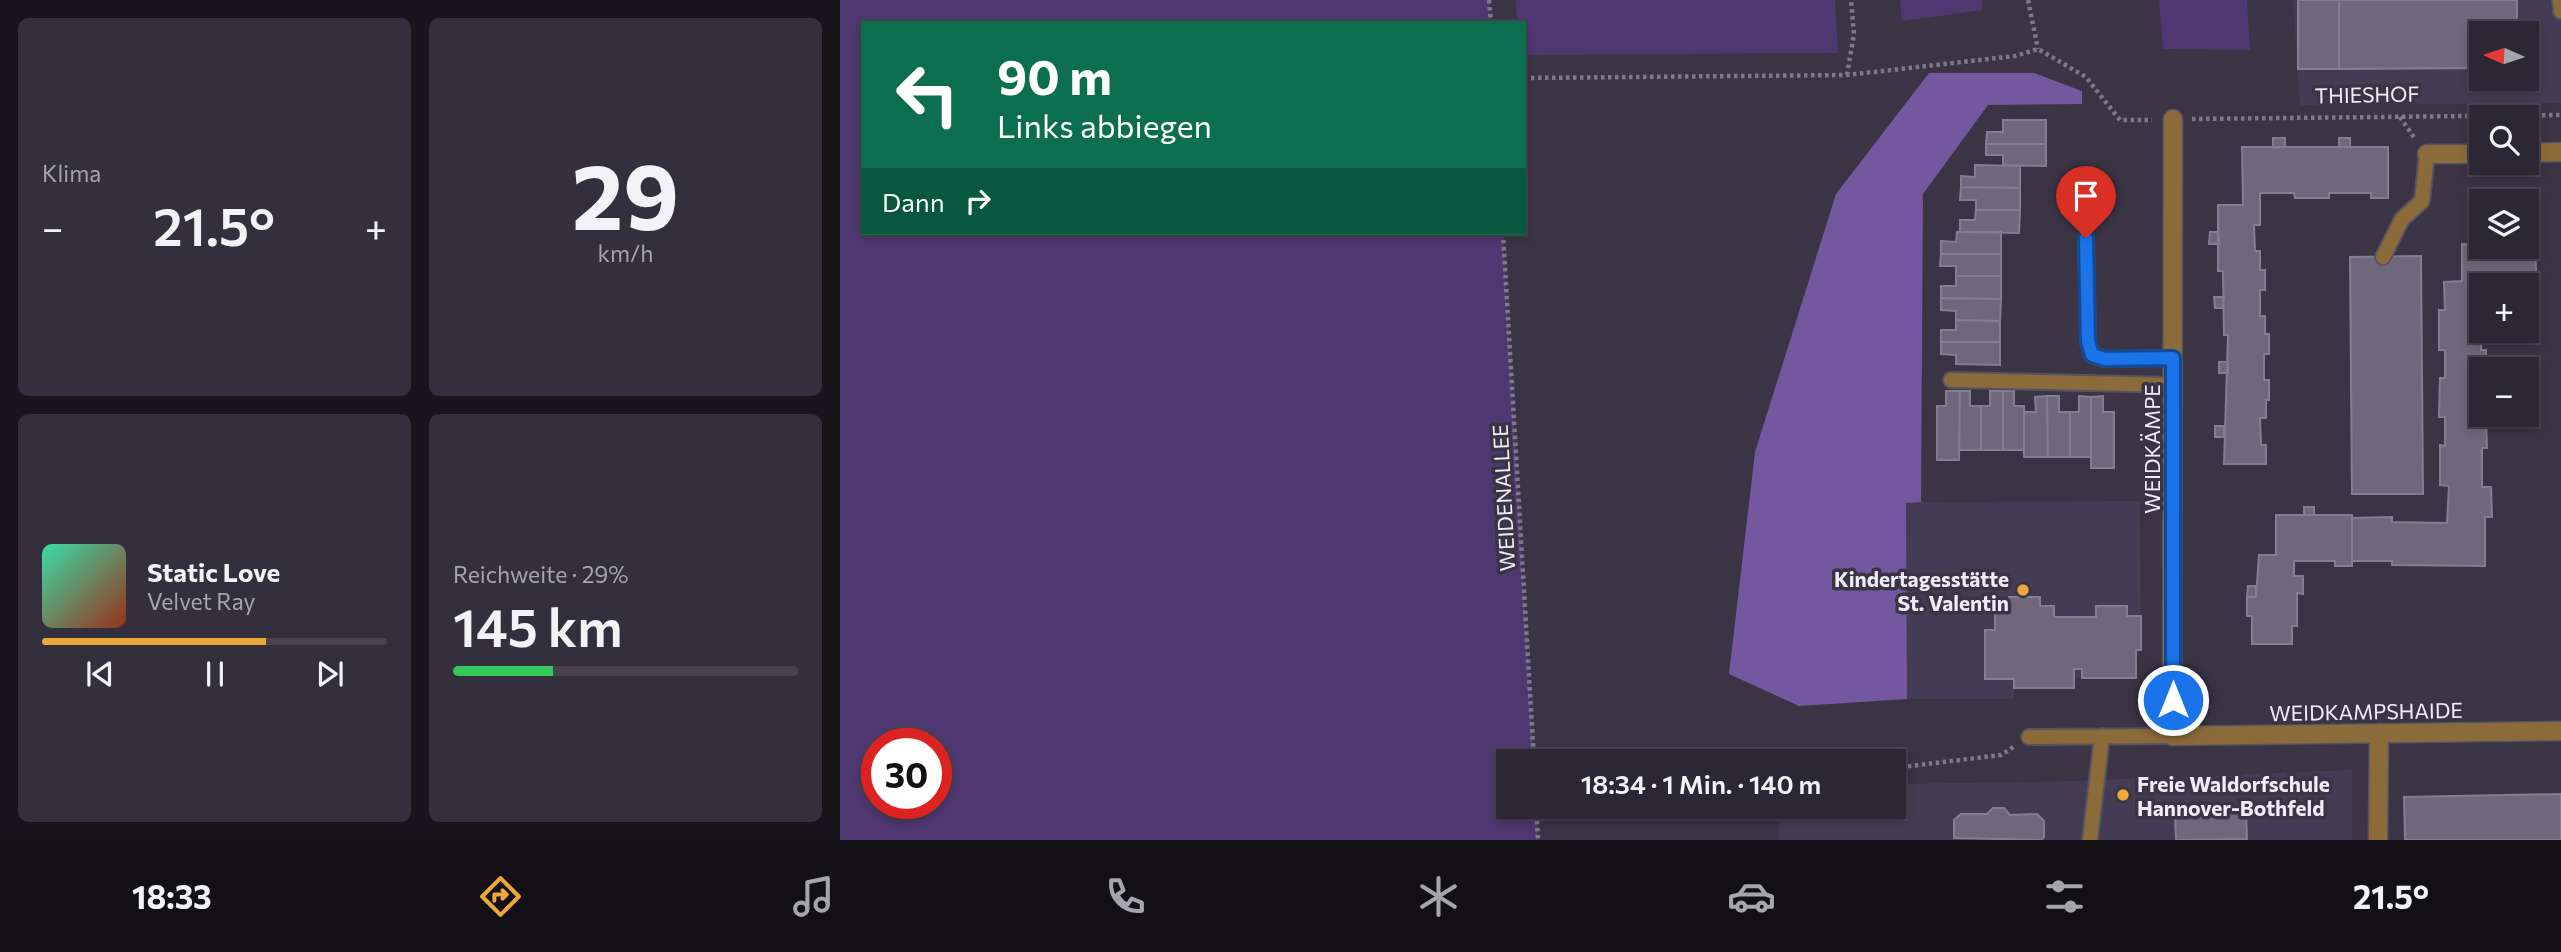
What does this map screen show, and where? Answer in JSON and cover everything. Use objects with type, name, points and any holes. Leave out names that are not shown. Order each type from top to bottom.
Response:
[{"type":"street","name":"WEIDKÄMPE","points":[[2172,736],[2173,119]]},
{"type":"street","points":[[2539,153],[2561,152]]},
{"type":"street","points":[[2427,155],[2469,154]]},
{"type":"street","name":"WEIDKAMPSHAIDE","points":[[2172,736],[2561,731]]},
{"type":"street","points":[[2378,840],[2379,733]]},
{"type":"lane","points":[[2560,0],[2561,11]]},
{"type":"lane","points":[[2383,257],[2402,219],[2421,201],[2427,155]]},
{"type":"lane","points":[[2086,238],[2088,341],[2092,355],[2105,359],[2173,358]]},
{"type":"lane","points":[[1951,380],[2173,385]]},
{"type":"lane","points":[[2091,840],[2102,736]]},
{"type":"lane","points":[[2029,737],[2172,736]]},
{"type":"path","points":[[1489,0],[1491,21]]},
{"type":"path","points":[[1847,75],[1854,34],[1851,0]]},
{"type":"path","points":[[1526,78],[1847,75],[2015,56],[2038,49],[2028,0]]},
{"type":"path","name":"THIESHOF","points":[[2038,49],[2086,77],[2120,120],[2561,115]]},
{"type":"path","name":"WEIDENALLEE","points":[[1503,235],[1533,749]]},
{"type":"path","points":[[1906,767],[2001,755],[2029,737]]},
{"type":"path","points":[[1537,819],[1538,840]]},
{"type":"shaded area","points":[[840,0],[1489,0],[1491,21],[861,21],[861,235],[1503,235],[1533,749],[1496,749],[1496,819],[1537,819],[1538,840],[840,840]]},
{"type":"shaded area","points":[[1516,0],[1835,0],[1838,53],[1526,55],[1526,21],[1517,21]]},
{"type":"shaded area","points":[[1900,0],[1982,0],[1983,10],[1902,21]]},
{"type":"shaded area","points":[[2159,0],[2247,0],[2250,50],[2163,49]]},
{"type":"shaded area","points":[[2293,0],[2561,0],[2561,103],[2300,105]]},
{"type":"shaded area","points":[[1929,73],[2034,73],[2082,91],[2082,104],[1988,105],[1923,194],[1921,502],[1906,503],[1907,699],[1799,706],[1729,674],[1755,452],[1836,194]]},
{"type":"shaded area","name":"Kindertagesstätte St. Valentin","points":[[2140,501],[2141,650],[2136,650],[2136,678],[2075,678],[2074,688],[2014,688],[2014,699],[1907,699],[1906,502]]},
{"type":"shaded area","name":"Freie Waldorfschule Hannover-Bothfeld","points":[[2352,770],[2352,840],[1778,840],[1780,819],[1906,819],[1906,784],[2073,781]]},
{"type":"building","points":[[2298,0],[2339,0],[2339,69],[2298,69]]},
{"type":"building","points":[[2339,0],[2517,0],[2517,21],[2469,21],[2469,68],[2339,69]]},
{"type":"building","points":[[2003,120],[2046,120],[2046,144],[1986,144],[1987,132],[2003,132]]},
{"type":"building","points":[[2273,138],[2285,138],[2285,147],[2273,148]]},
{"type":"building","points":[[2339,138],[2350,138],[2350,147],[2339,147]]},
{"type":"building","points":[[1986,144],[2046,144],[2046,166],[2003,165],[2003,155],[1986,155]]},
{"type":"building","points":[[2242,147],[2388,147],[2388,198],[2371,198],[2371,193],[2329,193],[2329,198],[2295,198],[2294,193],[2260,193],[2260,225],[2254,225],[2255,251],[2260,251],[2260,270],[2265,270],[2265,290],[2260,290],[2260,316],[2265,316],[2265,334],[2269,334],[2269,354],[2264,354],[2264,380],[2269,380],[2269,400],[2266,400],[2266,418],[2260,418],[2261,445],[2266,445],[2266,464],[2224,464],[2228,335],[2224,335],[2223,271],[2218,271],[2218,205],[2243,205]]},
{"type":"building","points":[[1975,165],[2020,166],[2020,188],[1961,187],[1961,176],[1975,177]]},
{"type":"building","points":[[1961,187],[2020,188],[2020,210],[1976,210],[1976,200],[1960,200]]},
{"type":"building","points":[[1976,210],[2020,210],[2019,233],[1960,232],[1960,220],[1975,220]]},
{"type":"building","points":[[1957,232],[2001,232],[2001,254],[1941,254],[1941,241],[1956,242]]},
{"type":"building","points":[[2210,232],[2218,232],[2219,244],[2209,244]]},
{"type":"building","points":[[2462,244],[2469,244],[2469,259],[2536,259],[2536,273],[2469,273],[2469,343],[2481,343],[2481,350],[2486,350],[2486,357],[2469,357],[2469,427],[2486,427],[2487,448],[2482,448],[2482,487],[2491,487],[2492,517],[2485,517],[2485,566],[2392,565],[2392,561],[2352,561],[2352,518],[2392,517],[2392,522],[2447,523],[2449,486],[2440,485],[2440,445],[2445,446],[2445,417],[2439,417],[2440,378],[2445,378],[2445,350],[2439,350],[2439,310],[2445,310],[2444,282],[2462,281]]},
{"type":"building","points":[[1941,254],[2001,254],[2001,276],[1956,276],[1956,266],[1940,266]]},
{"type":"building","points":[[2421,256],[2423,494],[2352,494],[2350,257]]},
{"type":"building","points":[[1956,276],[2001,276],[2001,299],[1941,298],[1941,286],[1956,286]]},
{"type":"building","points":[[2214,297],[2224,297],[2223,308],[2215,308]]},
{"type":"building","points":[[1941,298],[2001,299],[2000,321],[1956,320],[1956,311],[1941,310]]},
{"type":"building","points":[[1956,320],[2000,321],[2000,342],[1941,342],[1941,330],[1956,330]]},
{"type":"building","points":[[1941,342],[2000,342],[2000,365],[1956,364],[1956,355],[1941,354]]},
{"type":"building","points":[[2219,362],[2228,362],[2228,373],[2219,373]]},
{"type":"building","points":[[1946,391],[1960,391],[1959,460],[1937,460],[1937,406],[1946,406]]},
{"type":"building","points":[[1960,391],[1970,391],[1970,406],[1981,406],[1981,450],[1959,450]]},
{"type":"building","points":[[1990,391],[2003,391],[2003,450],[1981,450],[1981,406],[1990,406]]},
{"type":"building","points":[[2003,391],[2014,391],[2014,406],[2024,406],[2024,450],[2003,450]]},
{"type":"building","points":[[2047,396],[2059,396],[2059,412],[2070,412],[2070,457],[2048,457]]},
{"type":"building","points":[[2047,396],[2048,457],[2024,457],[2024,412],[2036,412],[2035,397]]},
{"type":"building","points":[[2079,396],[2091,397],[2091,457],[2070,457],[2070,412],[2079,412]]},
{"type":"building","points":[[2103,396],[2103,412],[2114,412],[2114,468],[2091,468],[2091,397]]},
{"type":"building","points":[[2215,426],[2224,426],[2224,437],[2215,437]]},
{"type":"building","points":[[2304,507],[2314,507],[2314,515],[2304,515]]},
{"type":"building","points":[[2276,515],[2352,515],[2352,566],[2335,566],[2335,561],[2294,561],[2294,576],[2303,576],[2303,594],[2297,593],[2297,626],[2292,626],[2292,644],[2252,644],[2252,616],[2247,616],[2247,597],[2256,597],[2259,555],[2276,555]]},
{"type":"building","points":[[2248,586],[2256,586],[2256,597],[2247,597]]},
{"type":"building","points":[[2009,597],[2040,597],[2040,606],[2054,606],[2054,617],[2096,617],[2096,606],[2127,606],[2127,616],[2141,616],[2141,650],[2136,650],[2136,678],[2082,678],[2082,669],[2074,669],[2074,688],[2014,688],[2014,679],[1985,679],[1985,630],[1995,630],[1995,607],[2009,607]]},
{"type":"building","points":[[2561,794],[2561,840],[2405,840],[2404,797]]},
{"type":"building","points":[[2211,805],[2218,812],[2246,812],[2247,839],[2176,840],[2175,813],[2204,813]]},
{"type":"building","points":[[1993,808],[2004,808],[2010,815],[2037,814],[2044,821],[2044,837],[2041,840],[1954,838],[1954,820],[1961,814],[1987,814]]},
{"type":"place","name":"Kindertagesstätte St. Valentin","points":[[2023,590]]},
{"type":"place","name":"Freie Waldorfschule Hannover-Bothfeld","points":[[2123,795]]},
{"type":"route","points":[[2086,238],[2088,341],[2092,355],[2105,359],[2173,358],[2173,700]]}]
